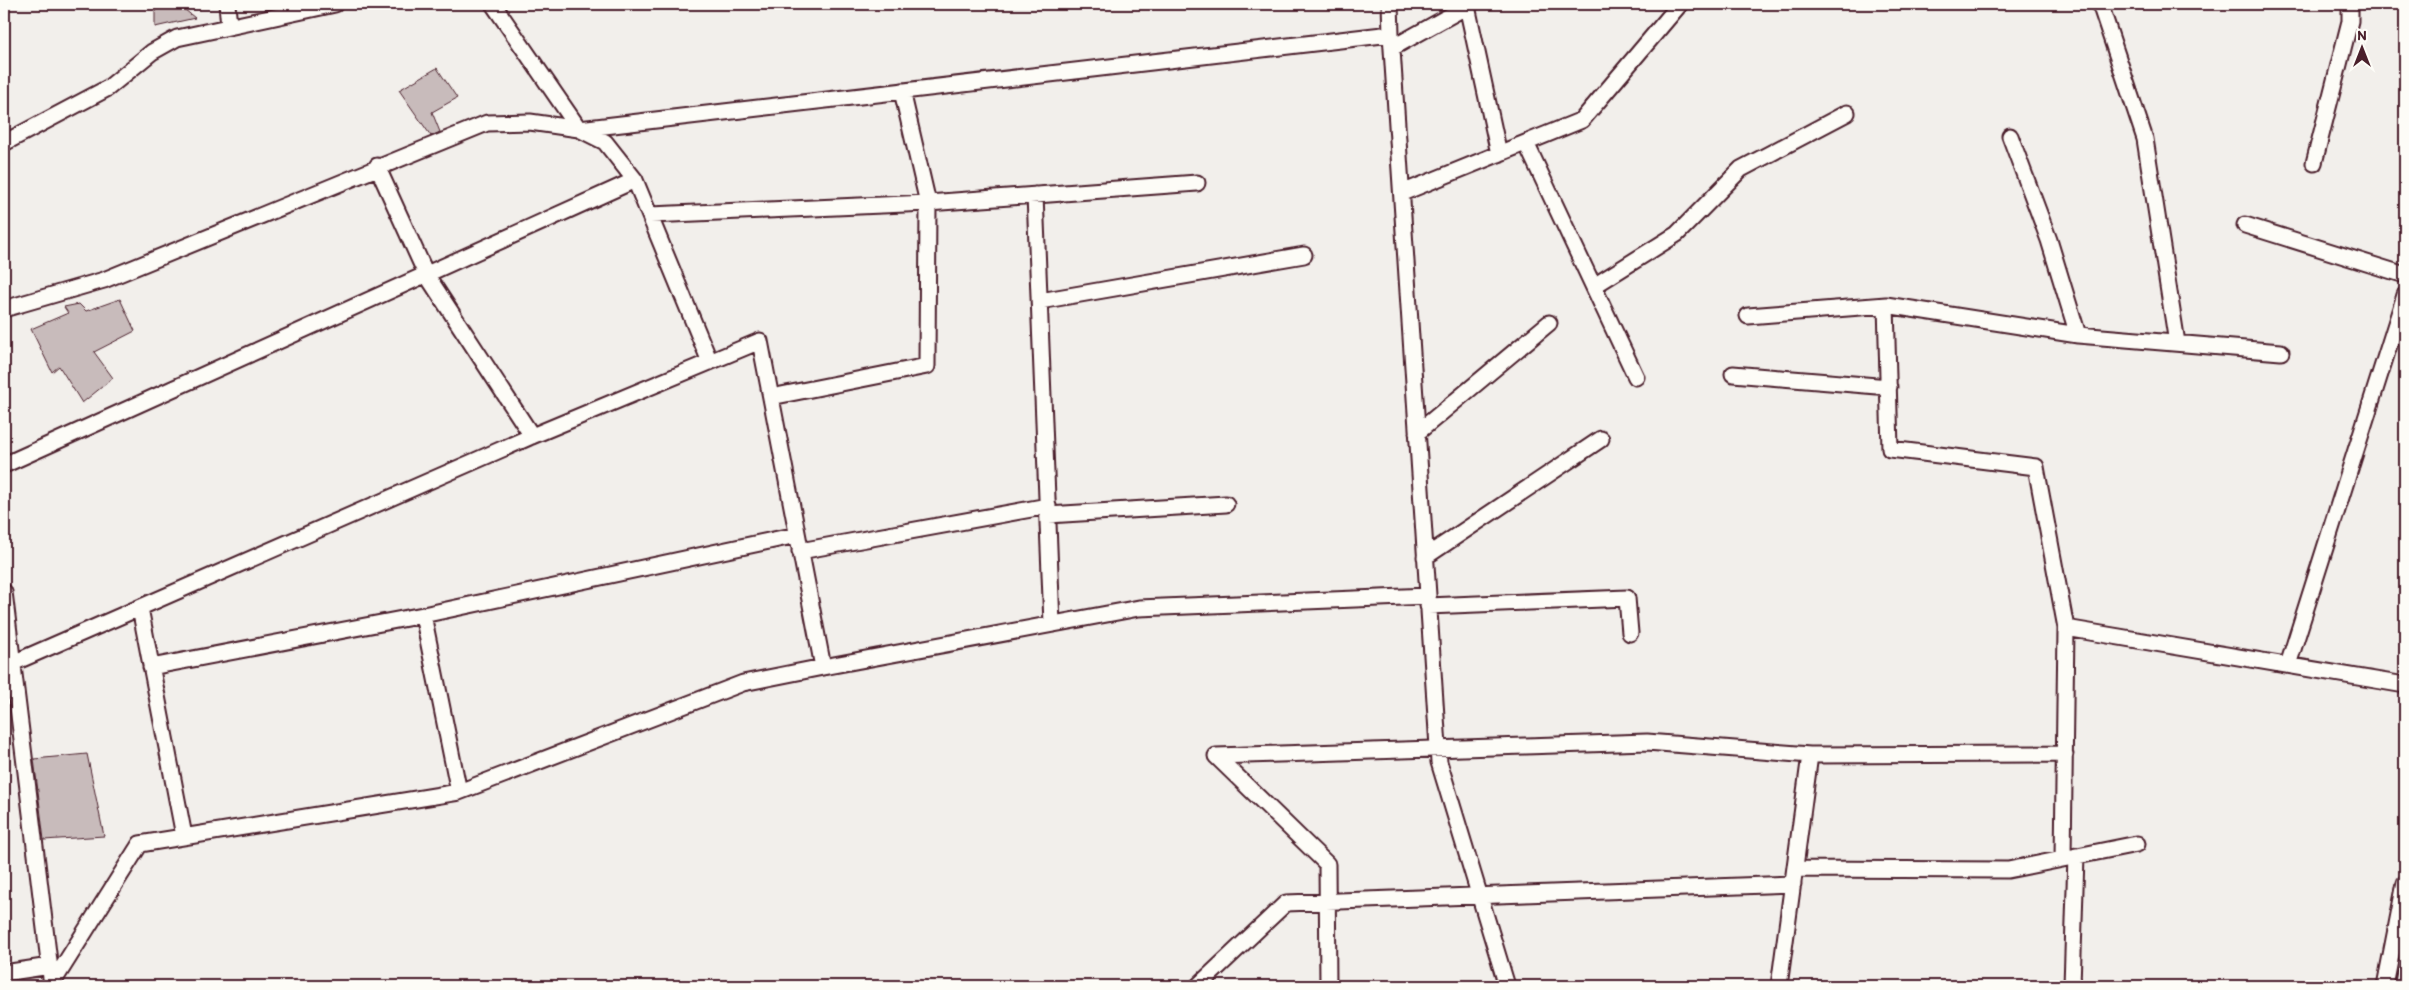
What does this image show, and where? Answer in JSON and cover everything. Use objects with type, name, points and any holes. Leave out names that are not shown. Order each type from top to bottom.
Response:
[{"type":"street","points":[[227,4],[229,27]]},
{"type":"street","points":[[4,143],[108,88],[152,52],[177,38],[335,4]]},
{"type":"street","points":[[493,4],[579,129],[605,142],[635,180],[710,362]]},
{"type":"street","points":[[1390,4],[1439,762],[1507,986]]},
{"type":"street","points":[[1402,194],[1582,120],[1680,4]]},
{"type":"street","points":[[2100,4],[2145,139],[2177,343]]},
{"type":"street","points":[[2314,163],[2350,21],[2350,4]]},
{"type":"street","points":[[4,309],[104,280],[377,166],[487,123],[530,122],[579,129],[902,91],[1392,41],[1469,5],[1499,154]]},
{"type":"street","points":[[771,397],[927,366],[928,203],[902,91]]},
{"type":"street","points":[[1594,286],[1677,234],[1741,169],[1847,114]]},
{"type":"street","points":[[2010,136],[2049,240],[2078,335]]},
{"type":"street","points":[[1526,143],[1636,377]]},
{"type":"street","points":[[377,166],[426,274],[532,436]]},
{"type":"street","points":[[4,465],[635,180]]},
{"type":"street","points":[[650,215],[928,203],[1197,183]]},
{"type":"street","points":[[1035,195],[1052,624]]},
{"type":"street","points":[[2245,225],[2405,275]]},
{"type":"street","points":[[1040,301],[1304,255]]},
{"type":"street","points":[[2288,665],[2405,295]]},
{"type":"street","points":[[1748,316],[1886,305],[2078,335],[2280,352]]},
{"type":"street","points":[[1886,305],[1890,449],[2036,467],[2066,628],[2064,754],[2072,986]]},
{"type":"street","points":[[1417,433],[1549,323]]},
{"type":"street","points":[[13,663],[532,436],[760,341],[823,667]]},
{"type":"street","points":[[1733,374],[1888,386]]},
{"type":"street","points":[[1425,558],[1601,439]]},
{"type":"street","points":[[800,551],[1048,510],[1226,504]]},
{"type":"street","points":[[151,667],[423,615],[798,535]]},
{"type":"street","points":[[4,592],[52,985]]},
{"type":"street","points":[[52,985],[140,844],[459,792],[743,683],[1139,608],[1627,598],[1630,633]]},
{"type":"street","points":[[140,608],[184,836]]},
{"type":"street","points":[[423,615],[459,792]]},
{"type":"street","points":[[2066,628],[2405,685]]},
{"type":"street","points":[[1328,986],[1327,864],[1216,756],[1647,742],[1810,755],[2064,754]]},
{"type":"street","points":[[1779,986],[1810,755]]},
{"type":"street","points":[[1198,986],[1286,903],[1479,896],[1794,877],[2008,870],[2137,844]]},
{"type":"street","points":[[2385,986],[2405,883]]},
{"type":"street","points":[[4,973],[50,966]]},
{"type":"building","points":[[179,5],[195,18],[155,27],[155,10]]},
{"type":"building","points":[[437,68],[457,98],[432,112],[440,132],[431,136],[399,90]]},
{"type":"building","points":[[120,299],[135,331],[94,352],[113,378],[82,403],[59,366],[52,372],[31,329],[68,313],[64,307],[79,304],[86,311]]},
{"type":"building","points":[[87,754],[104,836],[44,840],[34,759]]}]
